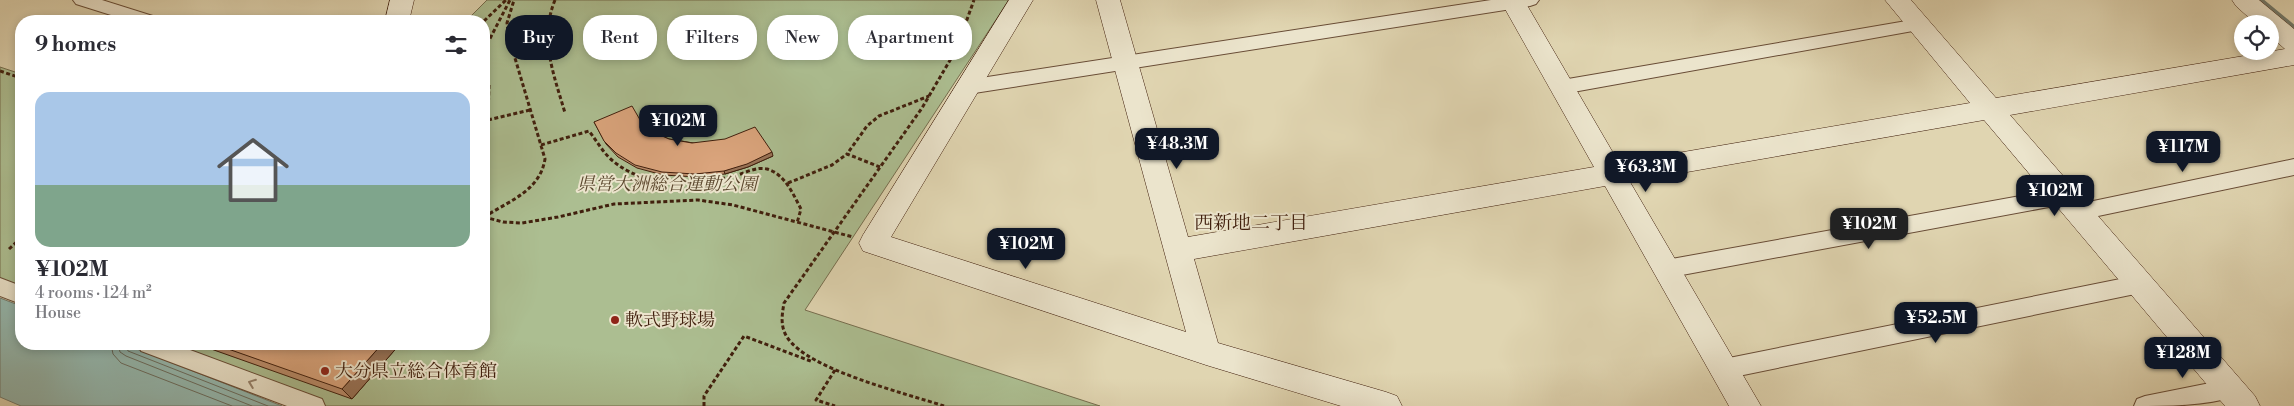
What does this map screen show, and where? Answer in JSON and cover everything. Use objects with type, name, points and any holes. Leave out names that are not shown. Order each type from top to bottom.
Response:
[{"type":"street","points":[[82,0],[131,15]]},
{"type":"street","points":[[398,15],[402,0]]},
{"type":"street","points":[[1021,0],[873,242],[1206,352],[1386,406]]},
{"type":"street","points":[[1108,0],[1206,352]]},
{"type":"street","points":[[1897,0],[2237,397]]},
{"type":"street","points":[[2244,0],[2294,43]]},
{"type":"street","points":[[968,87],[1519,1],[1562,87],[1611,175],[1745,406]]},
{"type":"street","points":[[1562,87],[1918,25]]},
{"type":"street","points":[[1178,250],[2294,56]]},
{"type":"street","points":[[1666,269],[2294,168]]},
{"type":"street","points":[[1724,369],[2140,284]]},
{"type":"street","points":[[0,288],[15,294]]},
{"type":"street","points":[[165,350],[314,406]]},
{"type":"street","points":[[2144,406],[2237,397]]},
{"type":"path","points":[[490,15],[506,0]]},
{"type":"path","points":[[490,39],[512,0]]},
{"type":"path","points":[[490,213],[531,188],[543,173],[545,158],[510,38],[507,23],[512,0]]},
{"type":"path","points":[[555,0],[546,25],[545,41],[565,113]]},
{"type":"path","points":[[0,71],[15,76]]},
{"type":"path","points":[[788,183],[832,165],[847,154],[867,126],[879,116],[929,96]]},
{"type":"path","points":[[490,118],[530,110]]},
{"type":"path","points":[[541,145],[589,131],[614,162],[637,175],[660,180],[693,182],[730,177],[763,168],[771,171],[788,183],[801,209],[797,223]]},
{"type":"path","points":[[847,154],[880,167]]},
{"type":"path","points":[[490,219],[526,223],[553,220],[602,207],[630,202],[698,200],[727,204],[873,242]]},
{"type":"path","points":[[9,249],[15,244]]},
{"type":"path","points":[[704,406],[704,396],[744,336],[835,370],[816,400],[835,406]]},
{"type":"green space","name":"県営大洲総合運動公園","points":[[487,0],[1009,0],[972,56],[972,15],[848,15],[848,60],[970,60],[805,310],[1100,406],[323,406],[175,350],[490,350],[490,15],[472,15]]},
{"type":"green space","points":[[0,67],[15,72],[15,290],[0,284]]},
{"type":"water","points":[[0,298],[15,304],[15,350],[139,350],[282,406],[21,406],[0,397]]},
{"type":"building","points":[[632,106],[643,125],[669,139],[692,143],[725,139],[755,127],[772,152],[747,164],[724,171],[695,174],[662,172],[635,165],[616,153],[604,141],[594,122]]},
{"type":"building","points":[[231,350],[377,350],[342,389]]},
{"type":"waterway","points":[[2260,0],[2294,28]]},
{"type":"place","name":"軟式野球場","points":[[615,320]]},
{"type":"place","name":"大分県立総合体育館","points":[[325,371]]},
{"type":"district","name":"西新地二丁目","points":[[1251,223]]}]
